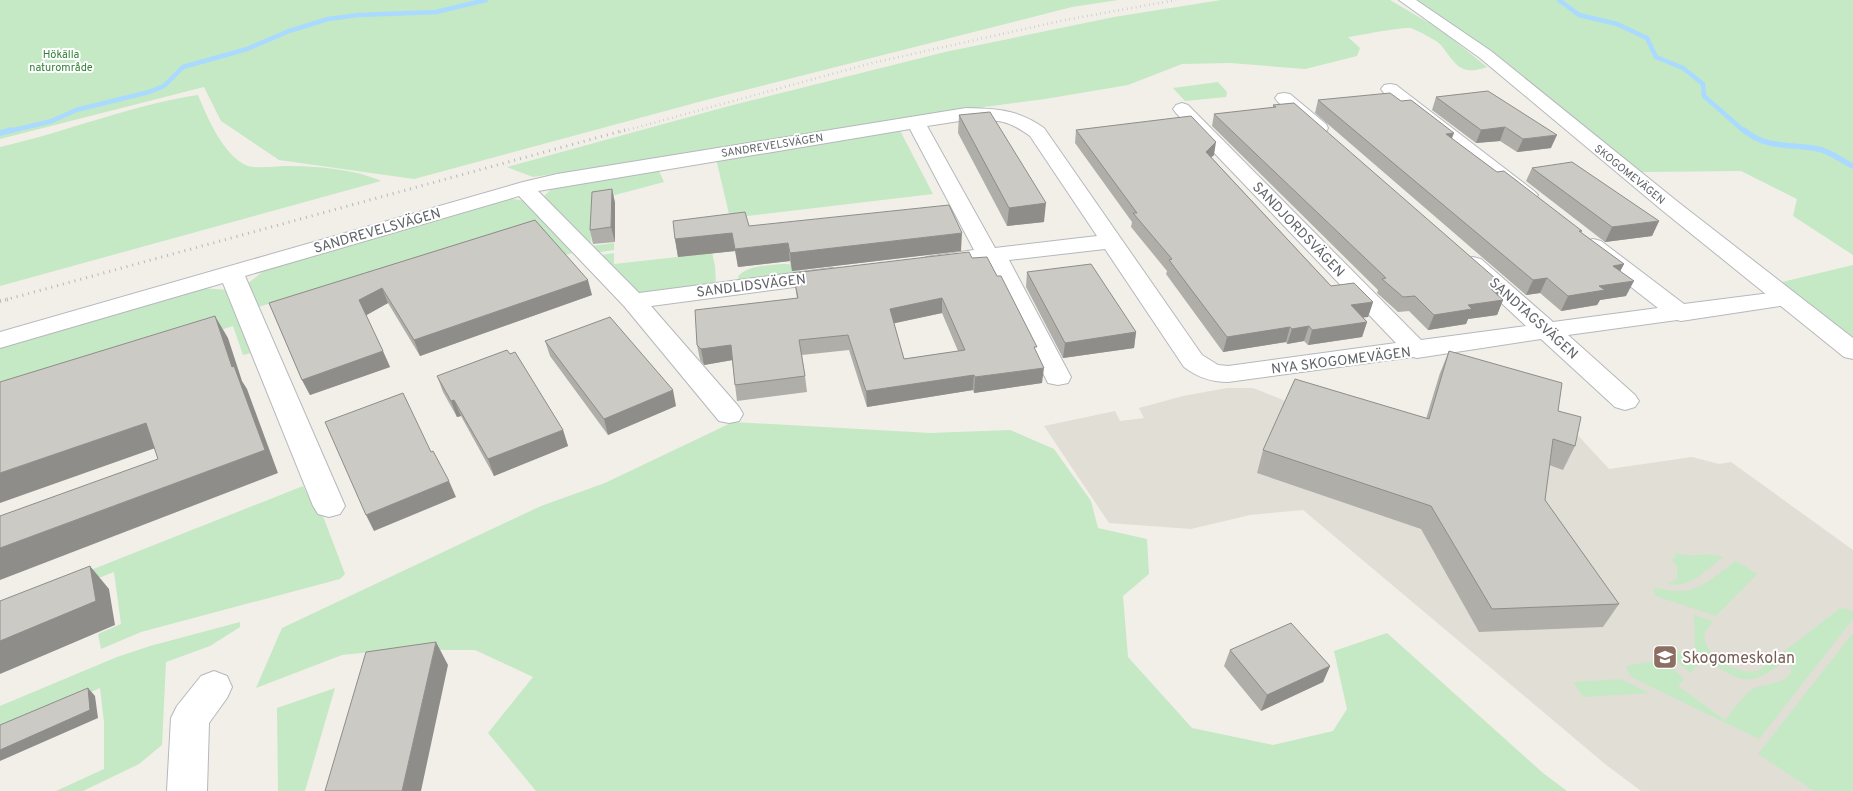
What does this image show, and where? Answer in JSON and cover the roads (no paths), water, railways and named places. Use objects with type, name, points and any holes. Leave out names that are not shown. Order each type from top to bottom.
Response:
[{"type":"street","name":"SKOGOMEVÄGEN","points":[[1406,0],[1444,22],[1472,43],[1619,165],[1853,351]]},
{"type":"street","points":[[1390,89],[1543,207]]},
{"type":"street","points":[[1284,98],[1334,142]]},
{"type":"street","name":"SANDJORDSVÄGEN","points":[[1182,109],[1417,350]]},
{"type":"street","name":"SANDREVELSVÄGEN","points":[[0,340],[523,188],[557,180],[915,121],[980,113],[1003,115],[1022,121]]},
{"type":"street","points":[[915,121],[988,255],[1002,266],[1058,377]]},
{"type":"street","name":"NYA SKOGOMEVÄGEN","points":[[1022,121],[1037,132],[1193,361],[1202,369],[1212,374],[1228,374],[1417,350],[1786,298]]},
{"type":"street","points":[[523,188],[633,301],[729,414]]},
{"type":"street","points":[[1578,234],[1681,314]]},
{"type":"street","points":[[916,264],[1112,241]]},
{"type":"street","name":"SANDTAGSVÄGEN","points":[[1460,253],[1626,401]]},
{"type":"street","points":[[231,272],[329,506]]},
{"type":"street","name":"SANDLIDSVÄGEN","points":[[633,301],[855,272]]},
{"type":"street","points":[[187,791],[190,718],[214,687]]},
{"type":"waterway","points":[[6,132],[52,121],[76,110],[149,92],[164,86],[183,67],[247,49],[289,31],[328,19],[358,15],[436,12],[486,0]]},
{"type":"waterway","points":[[1559,0],[1579,15],[1617,24],[1647,38],[1656,57],[1683,68],[1703,84],[1704,96],[1745,132]]},
{"type":"waterway","points":[[0,133],[11,130]]},
{"type":"waterway","points":[[1744,130],[1752,136],[1770,143],[1822,150],[1853,166]]},
{"type":"railway","points":[[620,132],[872,63],[1065,20],[1176,0]]},
{"type":"railway","points":[[7,299],[625,130]]},
{"type":"railway","points":[[0,301],[7,299]]},
{"type":"place","name":"Skogomeskolan","points":[[1665,657]]},
{"type":"park label","name":"Hökälla naturområde","points":[[61,60]]}]
